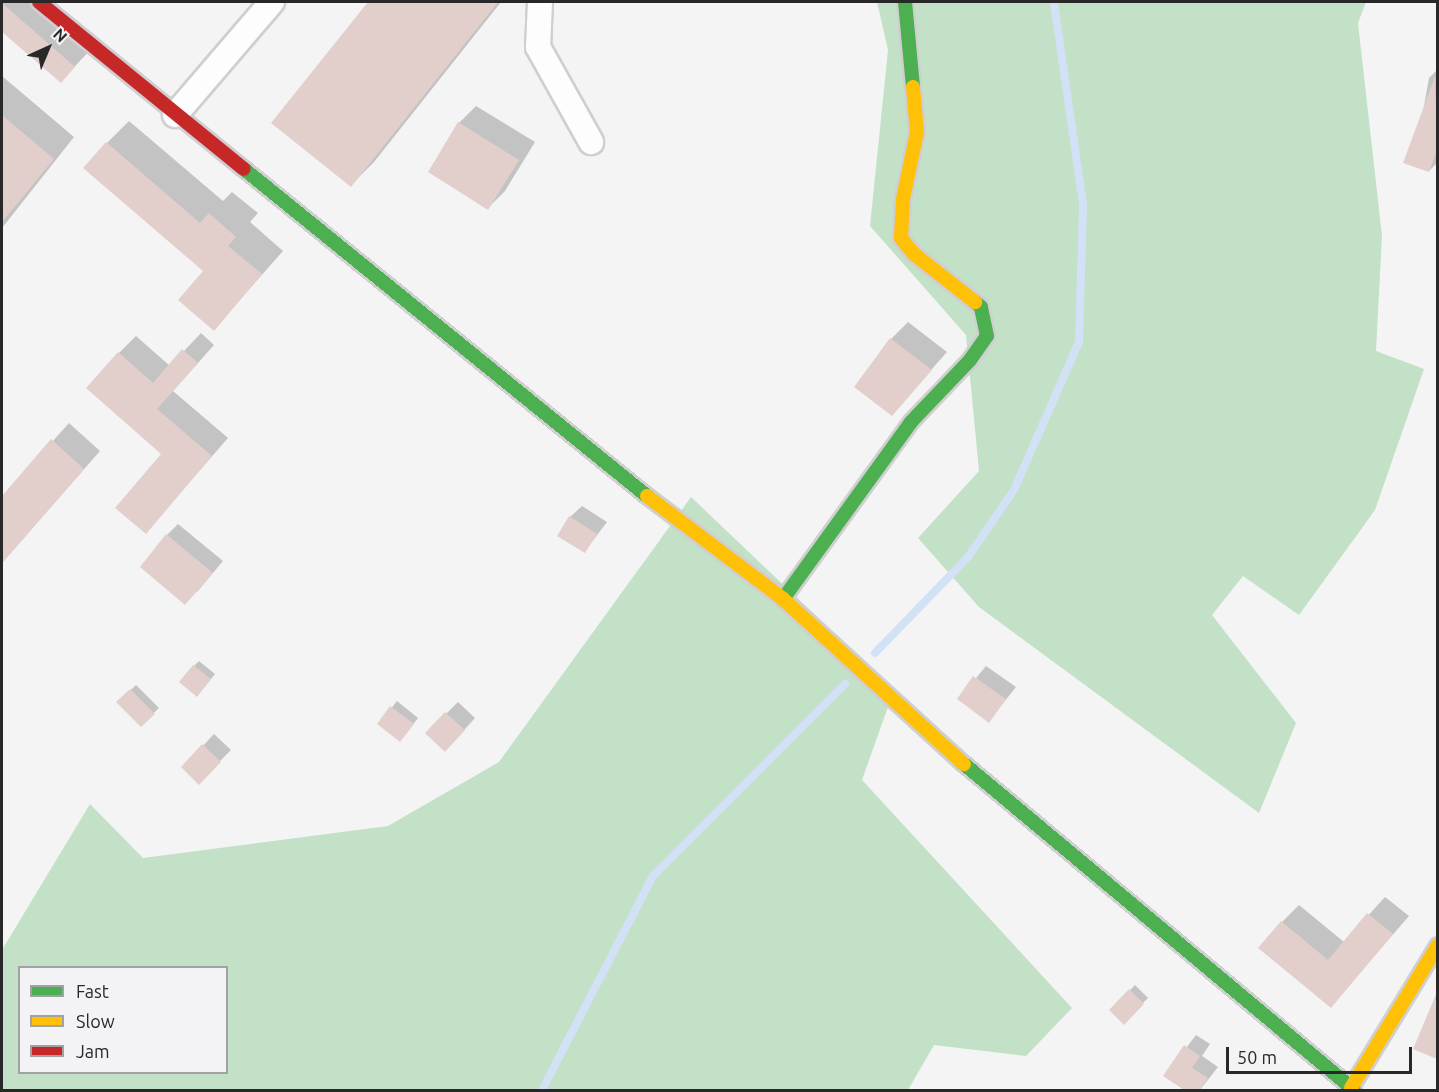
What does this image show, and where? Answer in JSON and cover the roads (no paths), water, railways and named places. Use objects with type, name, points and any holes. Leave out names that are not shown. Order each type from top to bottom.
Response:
[{"type":"street","points":[[39,2],[175,115],[694,534],[783,599],[953,755],[1353,1089],[1437,945]]},
{"type":"street","points":[[175,115],[272,2]]},
{"type":"street","points":[[540,2],[538,47],[591,142]]},
{"type":"street","points":[[783,599],[911,422],[970,360],[987,336],[981,307],[914,254],[901,238],[903,199],[917,132],[905,2]]},
{"type":"waterway","points":[[875,653],[968,557],[1014,490],[1079,342],[1083,204],[1054,2]]},
{"type":"waterway","points":[[542,1090],[653,876],[845,684]]}]
